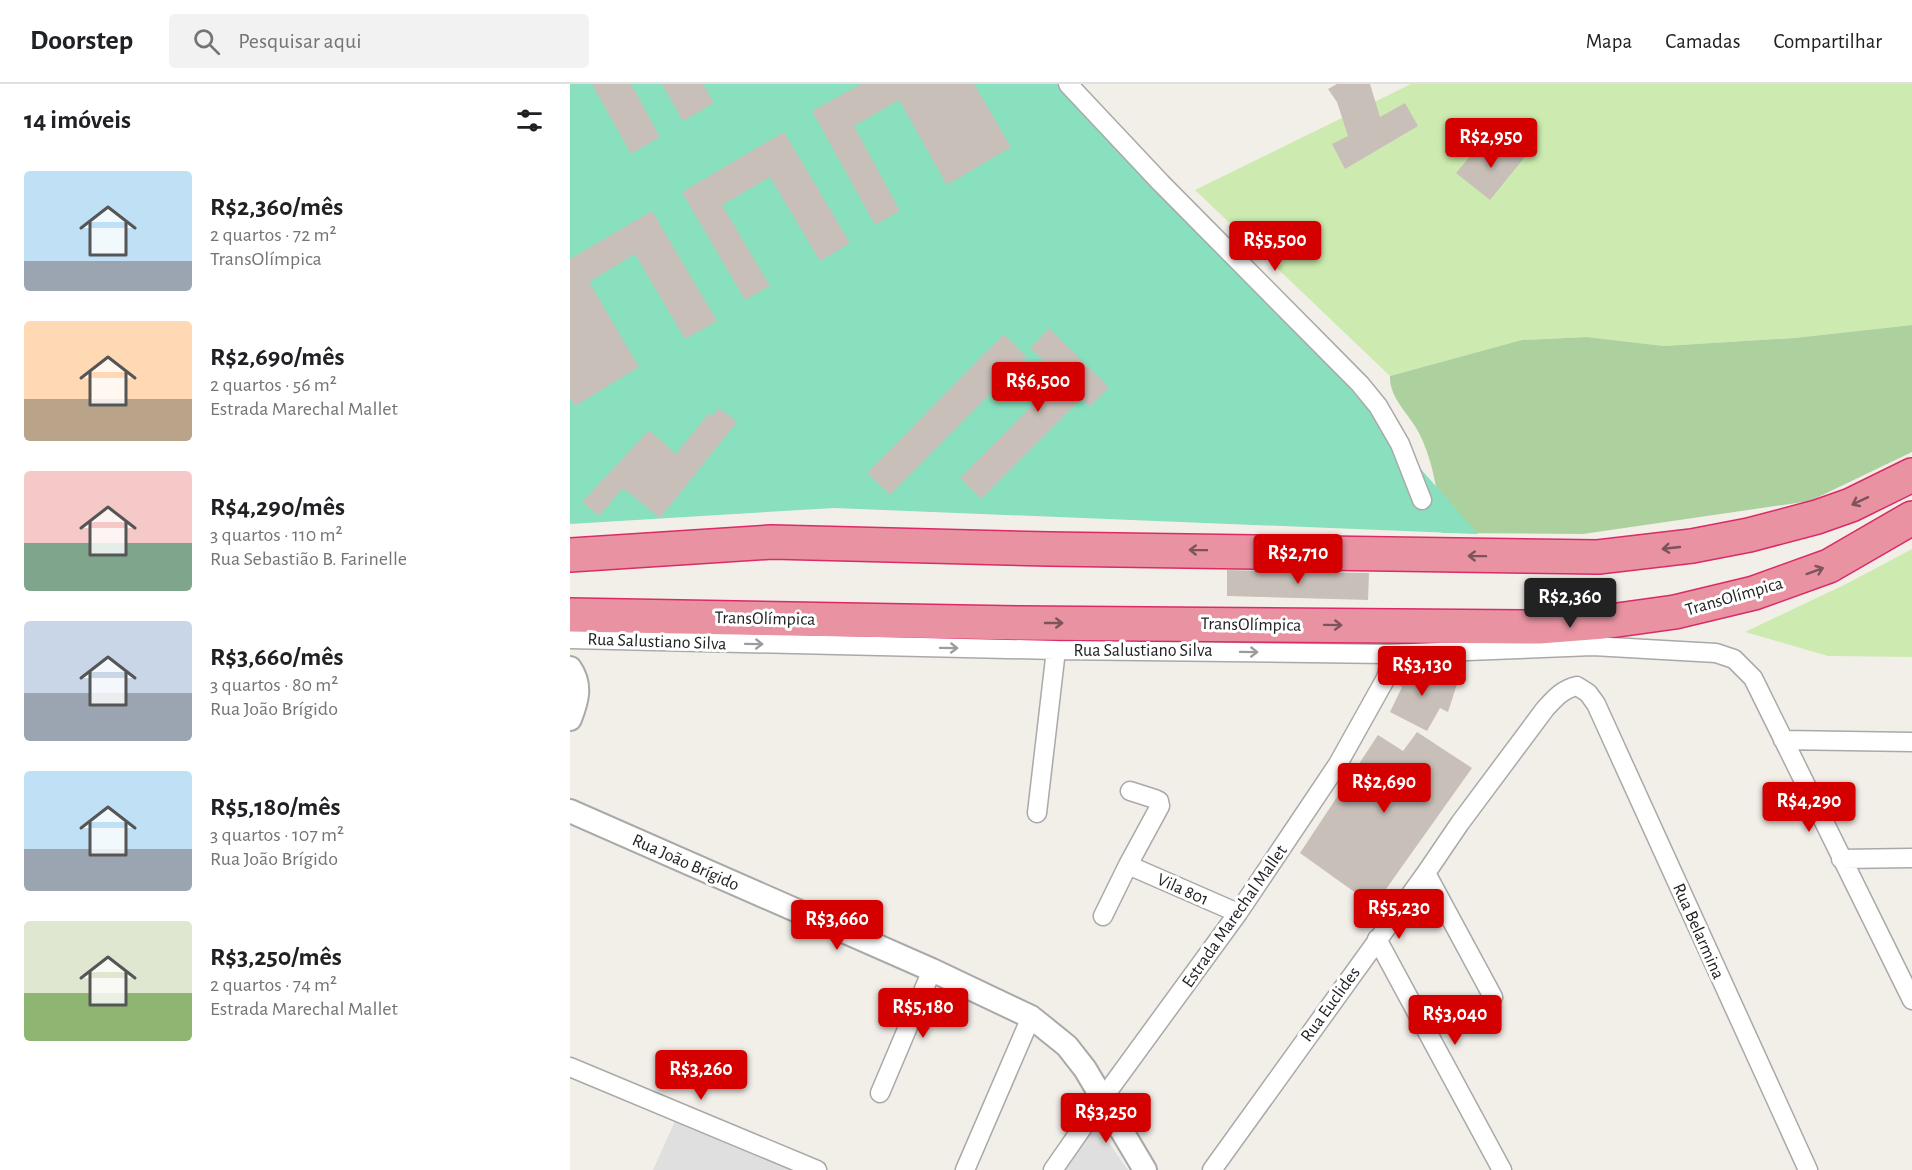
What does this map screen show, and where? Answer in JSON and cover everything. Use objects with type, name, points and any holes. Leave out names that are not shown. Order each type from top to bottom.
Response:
[{"type":"highway","points":[[570,555],[772,542],[1598,557],[1692,546],[1749,535],[1851,505],[1912,475]]},
{"type":"highway","name":"TransOlímpica","points":[[572,640],[680,616],[1019,623],[1508,627],[1603,622],[1675,612],[1754,593],[1829,566],[1912,518]]},
{"type":"highway","points":[[572,640],[597,633],[709,628],[959,629],[1019,623]]},
{"type":"street","points":[[1068,84],[1161,183],[1360,384],[1378,406],[1396,435],[1422,500]]},
{"type":"street","points":[[572,640],[578,686],[573,712]]},
{"type":"street","name":"Rua Salustiano Silva","points":[[572,640],[1389,654],[1593,646],[1716,653],[1734,659],[1753,678],[1783,740]]},
{"type":"street","points":[[1037,813],[1056,650]]},
{"type":"street","name":"Estrada Marechal Mallet","points":[[1053,1170],[1238,913],[1338,764],[1386,678],[1391,660],[1389,654]]},
{"type":"street","name":"Rua Euclides","points":[[1212,1170],[1460,823],[1545,709],[1568,688],[1577,686],[1588,693]]},
{"type":"street","name":"Rua Belarmina","points":[[1588,693],[1596,704],[1808,1170]]},
{"type":"street","points":[[1912,742],[1783,740],[1912,1000]]},
{"type":"street","points":[[1103,916],[1160,806],[1159,801],[1155,799],[1130,791]]},
{"type":"street","name":"Rua João Brígido","points":[[570,811],[932,970],[1031,1017],[1067,1046],[1103,1098]]},
{"type":"street","points":[[1841,859],[1912,858]]},
{"type":"street","name":"Vila 801","points":[[1128,865],[1238,913]]},
{"type":"street","points":[[1426,873],[1492,997]]},
{"type":"street","points":[[1377,939],[1502,1170]]},
{"type":"street","points":[[880,1093],[932,970]]},
{"type":"street","points":[[965,1170],[1031,1017]]},
{"type":"street","points":[[570,1067],[817,1170]]},
{"type":"street","points":[[1103,1098],[1145,1170]]},
{"type":"shaded area","points":[[675,1121],[799,1170],[653,1170]]},
{"type":"shaded area","points":[[1095,1123],[1128,1170],[1061,1170]]},
{"type":"green space","points":[[570,84],[1082,84],[1478,534],[834,508],[570,524]]},
{"type":"green space","points":[[1411,84],[1912,84],[1912,325],[1794,338],[1664,346],[1587,337],[1523,340],[1390,376],[1195,190]]},
{"type":"green space","points":[[1912,325],[1912,452],[1810,501],[1583,534],[1442,533],[1429,457],[1419,433],[1396,399],[1390,376],[1522,340],[1587,337],[1664,346],[1794,338]]},
{"type":"green space","points":[[1912,549],[1912,657],[1828,656],[1745,632],[1846,584]]},
{"type":"building","points":[[592,84],[631,84],[660,137],[631,154]]},
{"type":"building","points":[[662,84],[703,84],[714,103],[683,121]]},
{"type":"building","points":[[861,84],[974,84],[1011,147],[947,185],[899,100],[854,126],[900,211],[875,225],[812,111]]},
{"type":"building","points":[[1337,84],[1370,84],[1380,117],[1405,103],[1418,126],[1345,169],[1332,144],[1348,136],[1337,102],[1328,89]]},
{"type":"building","points":[[784,132],[850,243],[820,261],[770,177],[722,205],[770,286],[745,300],[682,192]]},
{"type":"building","points":[[1511,140],[1528,153],[1490,200],[1456,173],[1477,148],[1494,162]]},
{"type":"building","points":[[652,211],[717,321],[685,339],[635,254],[589,282],[639,367],[575,406],[570,398],[570,259]]},
{"type":"building","points":[[1049,328],[1109,387],[1090,407],[1081,399],[981,499],[960,478],[1060,377],[1030,348]]},
{"type":"building","points":[[1004,334],[1027,357],[890,495],[867,473]]},
{"type":"building","points":[[719,408],[737,422],[660,518],[623,488],[599,516],[582,502],[649,430],[676,454],[709,413],[712,416]]},
{"type":"building","points":[[1227,570],[1369,573],[1368,600],[1227,596]]},
{"type":"building","points":[[1415,664],[1412,671],[1430,674],[1457,684],[1448,712],[1440,708],[1427,731],[1390,712],[1402,687],[1397,684],[1401,674],[1399,674],[1401,665]]},
{"type":"building","points":[[1417,732],[1472,768],[1374,906],[1300,853],[1378,735],[1403,751]]}]
